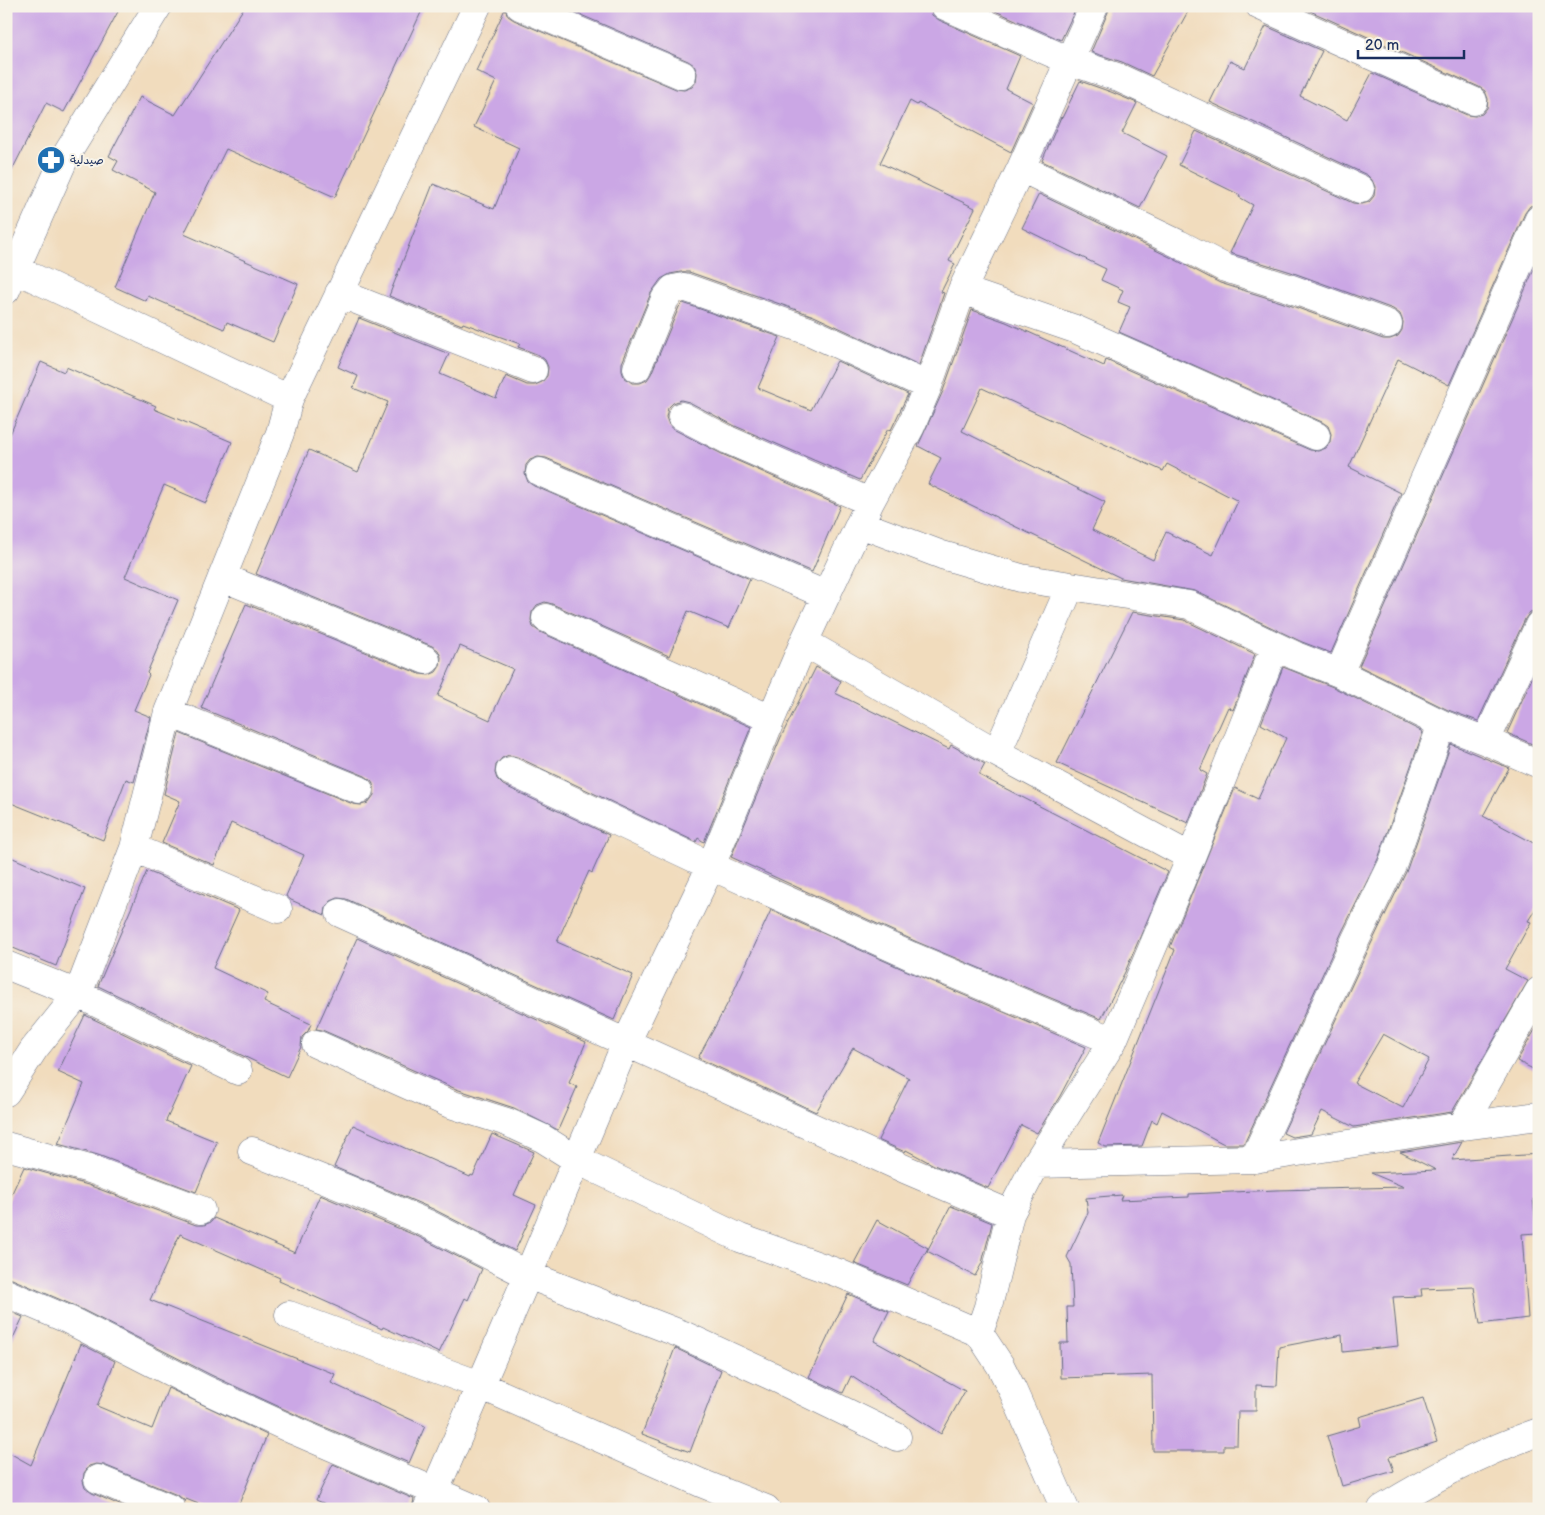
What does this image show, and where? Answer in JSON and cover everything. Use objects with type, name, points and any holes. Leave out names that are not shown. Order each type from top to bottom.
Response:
[{"type":"street","points":[[158,6],[65,157],[10,279],[289,399]]},
{"type":"street","points":[[6,1092],[34,1049],[78,994],[134,848],[168,712],[280,433],[289,399],[477,6]]},
{"type":"street","points":[[520,6],[682,75]]},
{"type":"street","points":[[945,6],[1070,61],[1117,77],[1360,189]]},
{"type":"street","points":[[431,1500],[626,1043],[711,866],[804,642],[865,513],[912,426],[962,290],[1021,168],[1094,6]]},
{"type":"street","points":[[1260,6],[1473,101]]},
{"type":"street","points":[[1021,168],[1225,268],[1286,287],[1388,324]]},
{"type":"street","points":[[1339,673],[1539,219]]},
{"type":"street","points":[[637,368],[665,300],[673,289],[684,287],[809,331],[928,386]]},
{"type":"street","points":[[962,290],[1075,330],[1316,436]]},
{"type":"street","points":[[338,294],[533,370]]},
{"type":"street","points":[[682,416],[942,555],[984,569],[1021,578],[1189,604],[1275,646],[1339,673],[1442,724],[1539,764]]},
{"type":"street","points":[[540,472],[826,595]]},
{"type":"street","points":[[222,577],[426,660]]},
{"type":"street","points":[[997,753],[1070,587]]},
{"type":"street","points":[[546,618],[771,719]]},
{"type":"street","points":[[1486,741],[1539,625]]},
{"type":"street","points":[[804,642],[997,753],[1191,857]]},
{"type":"street","points":[[979,1333],[988,1307],[1010,1214],[1036,1164],[1113,1041],[1191,857],[1275,646]]},
{"type":"street","points":[[168,712],[359,790]]},
{"type":"street","points":[[1254,1159],[1392,865],[1442,724]]},
{"type":"street","points":[[510,771],[711,866],[911,956],[1113,1041]]},
{"type":"street","points":[[134,848],[278,909]]},
{"type":"street","points":[[340,913],[907,1170],[1010,1214]]},
{"type":"street","points":[[6,965],[78,994],[238,1071]]},
{"type":"street","points":[[1462,1126],[1539,991]]},
{"type":"street","points":[[316,1044],[450,1104],[507,1122],[542,1138],[577,1160],[740,1238],[841,1274],[979,1333],[1000,1365],[1013,1391],[1065,1509]]},
{"type":"street","points":[[1036,1164],[1254,1159],[1462,1126],[1539,1116]]},
{"type":"street","points":[[6,1146],[93,1170],[201,1210]]},
{"type":"street","points":[[252,1151],[426,1223],[528,1275],[681,1334],[897,1437]]},
{"type":"street","points":[[6,1293],[70,1320],[204,1389],[431,1500],[476,1509]]},
{"type":"street","points":[[289,1315],[480,1385],[701,1483],[766,1509]]},
{"type":"street","points":[[1382,1509],[1452,1470],[1520,1438],[1539,1432]]},
{"type":"street","points":[[98,1479],[171,1509]]},
{"type":"building","points":[[6,6],[121,6],[64,112],[46,103],[6,182]]},
{"type":"building","points":[[245,6],[424,6],[335,197],[226,149],[184,234],[298,284],[273,342],[227,322],[224,329],[148,296],[146,301],[115,287],[155,192],[113,170],[118,161],[109,156],[140,97],[175,115]]},
{"type":"building","points":[[560,6],[930,6],[932,15],[939,20],[1020,56],[1006,89],[1033,103],[1011,152],[918,103],[917,105],[910,101],[880,163],[975,208],[949,261],[955,264],[941,292],[944,293],[919,365],[814,316],[689,272],[670,274],[661,279],[651,293],[622,363],[624,377],[632,383],[640,383],[647,380],[651,374],[679,307],[683,303],[780,337],[758,388],[811,410],[837,361],[908,394],[891,430],[888,429],[860,480],[735,426],[689,402],[681,400],[673,403],[668,408],[666,417],[669,425],[675,430],[722,454],[840,506],[812,572],[546,458],[538,457],[530,460],[526,465],[525,474],[528,482],[534,486],[750,579],[729,628],[688,611],[669,656],[552,604],[545,602],[537,605],[532,612],[531,620],[533,627],[540,632],[751,727],[704,842],[698,838],[696,842],[517,757],[509,755],[502,758],[496,765],[495,773],[497,779],[503,785],[609,835],[592,873],[589,871],[557,942],[633,975],[614,1020],[346,899],[338,898],[331,901],[326,907],[325,915],[291,900],[286,896],[304,855],[231,823],[214,865],[162,843],[180,801],[164,794],[179,733],[353,804],[361,805],[368,803],[374,795],[372,781],[365,776],[201,708],[246,604],[420,674],[429,675],[436,672],[440,666],[441,657],[438,650],[432,646],[256,574],[309,450],[358,472],[388,402],[353,388],[358,376],[338,367],[359,318],[449,354],[440,374],[496,398],[506,376],[527,385],[535,385],[542,382],[547,376],[548,367],[545,360],[539,355],[518,347],[520,344],[463,323],[462,325],[389,296],[433,184],[494,209],[519,148],[474,127],[496,81],[476,71],[505,9],[508,16],[514,20],[676,89],[684,90],[692,87],[696,82],[697,73],[694,65]],"holes":[[[460,646],[513,669],[490,720],[438,696]]]},
{"type":"building","points":[[984,6],[1077,6],[1061,40]]},
{"type":"building","points":[[1109,6],[1191,6],[1152,76],[1122,62],[1091,52]]},
{"type":"building","points":[[1299,6],[1539,6],[1539,204],[1530,206],[1525,213],[1449,385],[1398,359],[1349,467],[1401,493],[1331,653],[1302,642],[1195,591],[1121,578],[928,484],[941,458],[918,446],[943,391],[972,310],[1006,322],[1104,366],[1106,360],[1310,450],[1318,451],[1326,448],[1330,442],[1331,434],[1328,426],[1322,422],[1119,332],[1130,307],[1118,302],[1123,290],[1101,280],[1106,269],[1022,228],[1039,194],[1220,283],[1281,302],[1383,339],[1390,339],[1398,336],[1402,330],[1403,322],[1400,314],[1393,309],[1291,272],[1230,253],[1253,205],[1239,197],[1240,195],[1179,165],[1196,131],[1353,203],[1362,204],[1369,202],[1374,196],[1375,187],[1367,175],[1210,102],[1230,61],[1245,68],[1266,26],[1322,51],[1300,96],[1347,120],[1372,73],[1467,115],[1475,116],[1482,114],[1487,108],[1488,99],[1485,91]],"holes":[[[982,388],[1163,471],[1167,464],[1238,501],[1213,555],[1166,532],[1153,560],[1092,530],[1105,502],[962,431]]]},
{"type":"building","points":[[1080,81],[1137,103],[1122,133],[1167,156],[1140,208],[1042,161],[1061,117]]},
{"type":"building","points":[[1539,258],[1539,610],[1530,612],[1525,619],[1478,721],[1448,710],[1359,666]]},
{"type":"building","points":[[41,362],[64,372],[66,367],[156,406],[154,409],[232,442],[206,503],[164,485],[125,577],[178,600],[147,673],[149,675],[134,710],[151,717],[134,782],[126,779],[103,840],[6,801],[6,444]]},
{"type":"building","points":[[1132,612],[1184,620],[1255,654],[1233,710],[1228,707],[1200,770],[1207,774],[1188,823],[1057,763]]},
{"type":"building","points":[[1539,663],[1539,747],[1507,733]]},
{"type":"building","points":[[816,667],[841,681],[835,693],[949,749],[951,745],[985,764],[979,775],[1168,872],[1125,972],[1101,1019],[917,942],[731,857],[781,737]]},
{"type":"building","points":[[1283,667],[1333,687],[1423,732],[1378,859],[1342,932],[1244,1144],[1224,1144],[1162,1111],[1157,1123],[1152,1120],[1142,1146],[1106,1147],[1098,1143],[1175,950],[1170,947],[1235,788],[1258,799],[1286,738],[1261,724]]},
{"type":"building","points":[[1451,744],[1509,768],[1483,816],[1539,846],[1539,903],[1528,921],[1531,922],[1505,969],[1528,981],[1452,1112],[1354,1127],[1322,1111],[1311,1134],[1292,1137],[1283,1133],[1370,946],[1406,872]],"holes":[[[1383,1034],[1429,1059],[1403,1108],[1354,1083]]]},
{"type":"building","points":[[6,855],[85,889],[56,966],[6,945]]},
{"type":"building","points":[[147,871],[239,910],[213,968],[268,994],[264,1002],[311,1024],[308,1031],[302,1037],[301,1047],[287,1077],[98,986]]},
{"type":"building","points":[[771,910],[905,970],[1086,1047],[1060,1096],[1037,1133],[1021,1125],[988,1188],[934,1165],[906,1150],[905,1152],[878,1140],[909,1078],[853,1048],[816,1112],[698,1058],[730,999]]},
{"type":"building","points":[[357,938],[586,1042],[569,1083],[577,1087],[558,1130],[514,1108],[456,1089],[316,1029]]},
{"type":"building","points":[[85,1015],[191,1066],[166,1121],[217,1142],[196,1192],[98,1155],[58,1144],[84,1084],[58,1072]]},
{"type":"building","points":[[1539,1023],[1539,1072],[1517,1061]]},
{"type":"building","points":[[353,1125],[470,1177],[471,1175],[473,1176],[492,1134],[534,1152],[514,1195],[536,1205],[515,1251],[433,1209],[334,1167]]},
{"type":"building","points":[[1462,1142],[1452,1160],[1539,1154],[1539,1199],[1533,1199],[1537,1233],[1522,1234],[1528,1318],[1480,1324],[1474,1287],[1421,1289],[1422,1296],[1393,1297],[1398,1346],[1343,1352],[1342,1335],[1279,1347],[1277,1386],[1256,1385],[1256,1411],[1238,1411],[1237,1445],[1224,1445],[1224,1451],[1153,1451],[1152,1375],[1061,1378],[1060,1343],[1068,1343],[1067,1307],[1073,1307],[1071,1264],[1067,1257],[1088,1213],[1086,1198],[1122,1195],[1120,1200],[1189,1197],[1189,1194],[1276,1190],[1404,1187],[1371,1173],[1436,1170],[1400,1152]]},
{"type":"building","points":[[24,1167],[88,1185],[196,1225],[204,1225],[211,1222],[214,1218],[295,1253],[320,1195],[419,1237],[482,1269],[468,1300],[465,1298],[439,1353],[383,1327],[382,1329],[279,1281],[280,1278],[180,1234],[150,1300],[335,1374],[331,1383],[425,1426],[409,1463],[301,1417],[211,1375],[75,1306],[6,1278],[6,1206]]},
{"type":"building","points":[[951,1206],[992,1223],[982,1263],[975,1276],[927,1251]]},
{"type":"building","points":[[877,1220],[928,1248],[907,1285],[854,1263]]},
{"type":"building","points":[[848,1294],[889,1311],[874,1341],[965,1391],[941,1434],[851,1376],[843,1393],[809,1377]]},
{"type":"building","points":[[6,1310],[23,1317],[6,1353]]},
{"type":"building","points":[[81,1344],[115,1361],[97,1406],[152,1429],[168,1388],[267,1435],[237,1509],[211,1509],[186,1499],[185,1502],[177,1495],[104,1465],[96,1464],[89,1466],[84,1473],[83,1481],[85,1488],[129,1509],[6,1509],[6,1451],[31,1465]]},
{"type":"building","points":[[675,1348],[721,1370],[690,1452],[642,1434]]},
{"type":"building","points":[[1423,1398],[1437,1442],[1389,1457],[1394,1471],[1342,1486],[1327,1436],[1361,1426],[1359,1417]]},
{"type":"building","points":[[333,1464],[414,1499],[412,1509],[337,1509],[316,1500]]},
{"type":"place","name":"صيدلية","points":[[51,160]]}]
